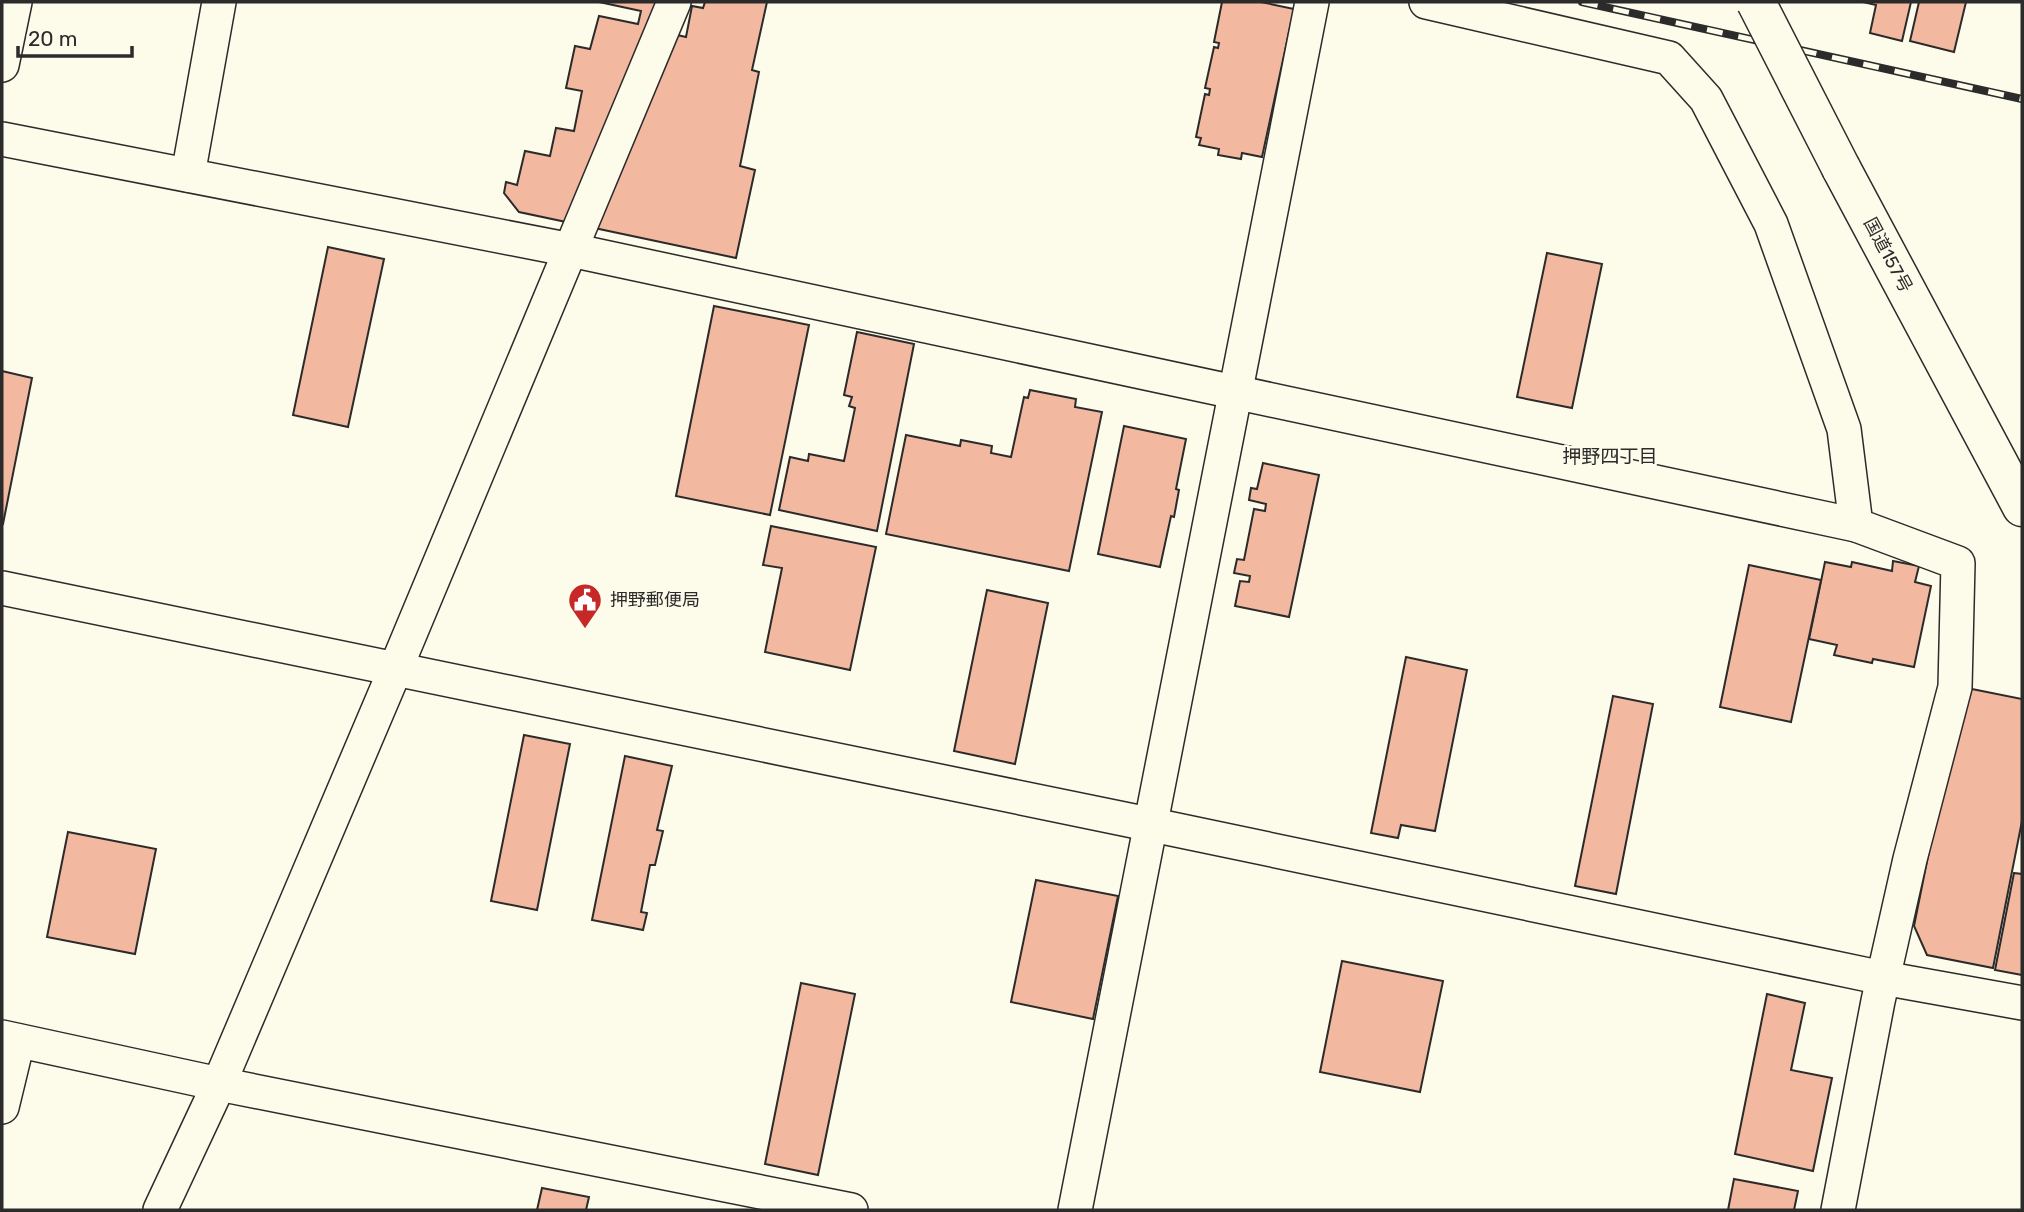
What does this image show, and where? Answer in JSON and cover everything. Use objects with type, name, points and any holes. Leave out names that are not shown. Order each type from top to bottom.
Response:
[{"type":"highway","name":"国道157号","points":[[1756,2],[1841,168],[2022,507]]},
{"type":"street","points":[[2,65],[15,2]]},
{"type":"street","points":[[188,175],[219,2]]},
{"type":"street","points":[[160,1210],[219,1084],[674,2]]},
{"type":"street","points":[[1075,1210],[1148,824],[1237,391],[1312,2]]},
{"type":"street","points":[[1426,2],[1669,58],[1706,99],[1772,224],[1844,429],[1856,525]]},
{"type":"street","points":[[2,139],[571,250],[1856,525],[1958,563],[1955,687],[1910,859],[1883,978],[1838,1210]]},
{"type":"street","points":[[2,589],[1883,978],[2022,1003]]},
{"type":"street","points":[[2,1107],[10,1039],[219,1084],[851,1210]]},
{"type":"building","points":[[599,2],[672,2],[651,29],[686,37],[692,6],[703,8],[705,2],[767,2],[752,70],[759,72],[740,166],[755,170],[736,258],[519,212],[504,193],[506,182],[517,185],[525,151],[550,156],[556,128],[574,131],[582,91],[566,88],[575,46],[590,49],[599,16],[638,24],[641,11]]},
{"type":"building","points":[[1222,2],[1261,2],[1294,9],[1262,157],[1242,153],[1241,159],[1218,155],[1219,149],[1199,145],[1201,138],[1196,137],[1205,94],[1209,95],[1210,89],[1205,88],[1214,47],[1218,48],[1219,43],[1214,42]]},
{"type":"building","points":[[1863,2],[1911,2],[1902,41],[1870,33],[1876,5]]},
{"type":"building","points":[[1919,2],[1966,2],[1954,52],[1910,41]]},
{"type":"building","points":[[328,247],[384,259],[348,427],[293,415]]},
{"type":"building","points":[[1547,253],[1602,264],[1572,408],[1517,397]]},
{"type":"building","points":[[714,306],[809,325],[770,515],[676,496]]},
{"type":"building","points":[[857,332],[914,344],[877,531],[779,510],[790,457],[808,461],[809,454],[844,461],[855,408],[849,406],[852,397],[844,395]]},
{"type":"building","points":[[2,371],[32,378],[3,524],[2,524]]},
{"type":"building","points":[[1030,390],[1076,399],[1075,407],[1102,412],[1069,571],[886,534],[906,435],[960,446],[961,440],[992,446],[991,453],[1011,457],[1024,397],[1028,398]]},
{"type":"building","points":[[1124,426],[1186,439],[1176,489],[1179,490],[1174,517],[1171,516],[1160,567],[1098,554]]},
{"type":"building","points":[[1263,463],[1319,475],[1289,617],[1235,606],[1240,581],[1249,582],[1250,576],[1234,573],[1237,559],[1244,560],[1254,509],[1265,511],[1266,504],[1249,500],[1251,488],[1257,489]]},
{"type":"building","points":[[771,526],[876,547],[850,670],[765,652],[782,568],[763,565]]},
{"type":"building","points":[[1893,561],[1919,566],[1915,582],[1931,586],[1914,667],[1873,659],[1872,663],[1834,655],[1837,645],[1809,639],[1825,562],[1851,567],[1852,562],[1892,571]]},
{"type":"building","points":[[1749,565],[1821,580],[1791,722],[1720,707]]},
{"type":"building","points":[[987,590],[1048,603],[1015,764],[954,751]]},
{"type":"building","points":[[1406,657],[1467,670],[1435,831],[1401,825],[1398,838],[1371,833]]},
{"type":"building","points":[[1962,687],[2022,699],[2022,821],[1993,968],[1927,955],[1914,926]]},
{"type":"building","points":[[1613,696],[1653,704],[1616,894],[1575,886]]},
{"type":"building","points":[[524,735],[570,744],[537,910],[491,901]]},
{"type":"building","points":[[625,756],[672,766],[657,830],[663,831],[655,865],[650,865],[641,912],[647,913],[643,930],[592,920]]},
{"type":"building","points":[[68,832],[156,849],[135,954],[47,937]]},
{"type":"building","points":[[2014,873],[2022,874],[2022,975],[1995,970]]},
{"type":"building","points":[[1036,880],[1118,896],[1093,1019],[1011,1002]]},
{"type":"building","points":[[1342,961],[1443,981],[1420,1092],[1320,1072]]},
{"type":"building","points":[[801,983],[855,994],[818,1175],[765,1164]]},
{"type":"building","points":[[1767,994],[1805,1003],[1791,1070],[1832,1078],[1813,1171],[1735,1154]]},
{"type":"building","points":[[1734,1179],[1798,1191],[1794,1210],[1728,1210]]},
{"type":"building","points":[[542,1188],[589,1197],[586,1210],[537,1210]]},
{"type":"railway","points":[[1582,2],[2022,99]]},
{"type":"place","name":"押野郵便局","points":[[585,630]]},
{"type":"district","name":"押野四丁目","points":[[1610,456]]}]
